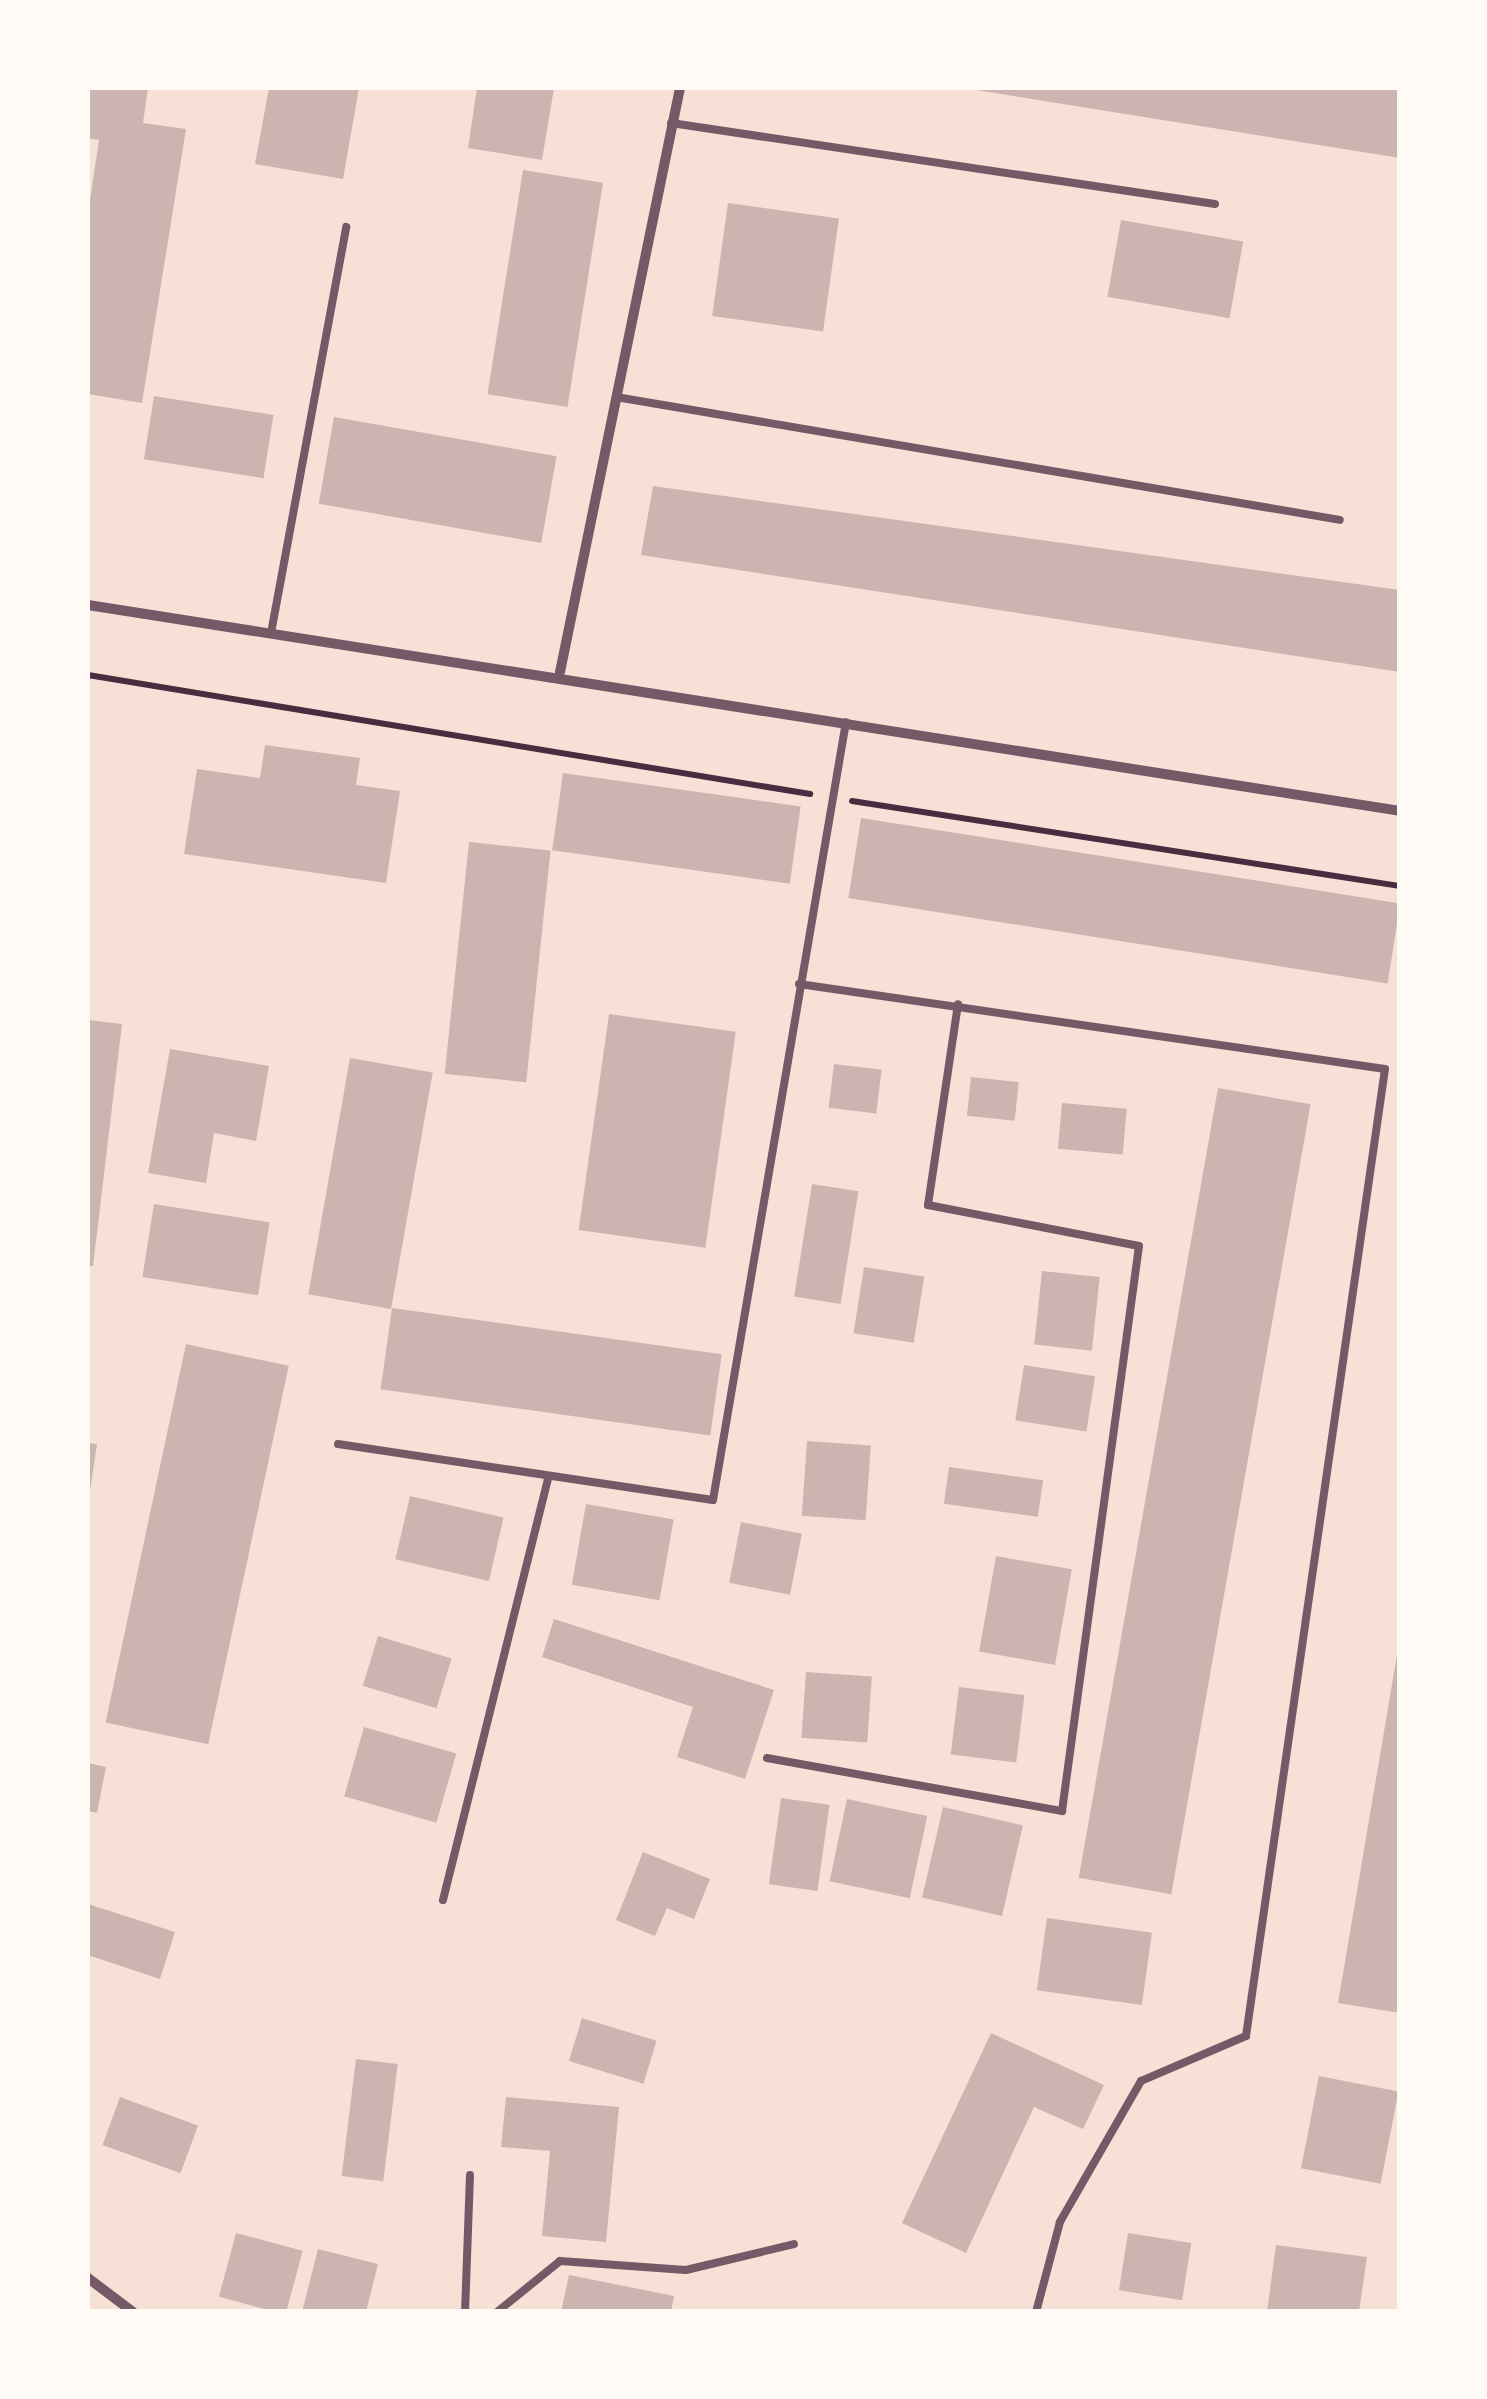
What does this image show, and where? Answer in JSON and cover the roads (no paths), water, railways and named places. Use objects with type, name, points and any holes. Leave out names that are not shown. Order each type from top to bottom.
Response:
[{"type":"street","points":[[560,672],[622,398],[670,123],[680,88]]},
{"type":"street","points":[[88,605],[560,672],[1400,811]]},
{"type":"street","points":[[88,2278],[132,2312]]},
{"type":"lane","points":[[670,123],[1215,204]]},
{"type":"lane","points":[[271,633],[346,227]]},
{"type":"lane","points":[[622,398],[1340,520]]},
{"type":"lane","points":[[338,1444],[548,1480],[713,1500],[846,722]]},
{"type":"lane","points":[[799,984],[958,1004],[1384,1069],[1246,2036],[1141,2081],[1060,2222],[1036,2312]]},
{"type":"lane","points":[[768,1758],[1062,1811],[1139,1246],[928,1205],[958,1004]]},
{"type":"lane","points":[[443,1900],[548,1480]]},
{"type":"lane","points":[[464,2312],[470,2175]]},
{"type":"lane","points":[[496,2312],[560,2260],[686,2270],[794,2244]]}]
